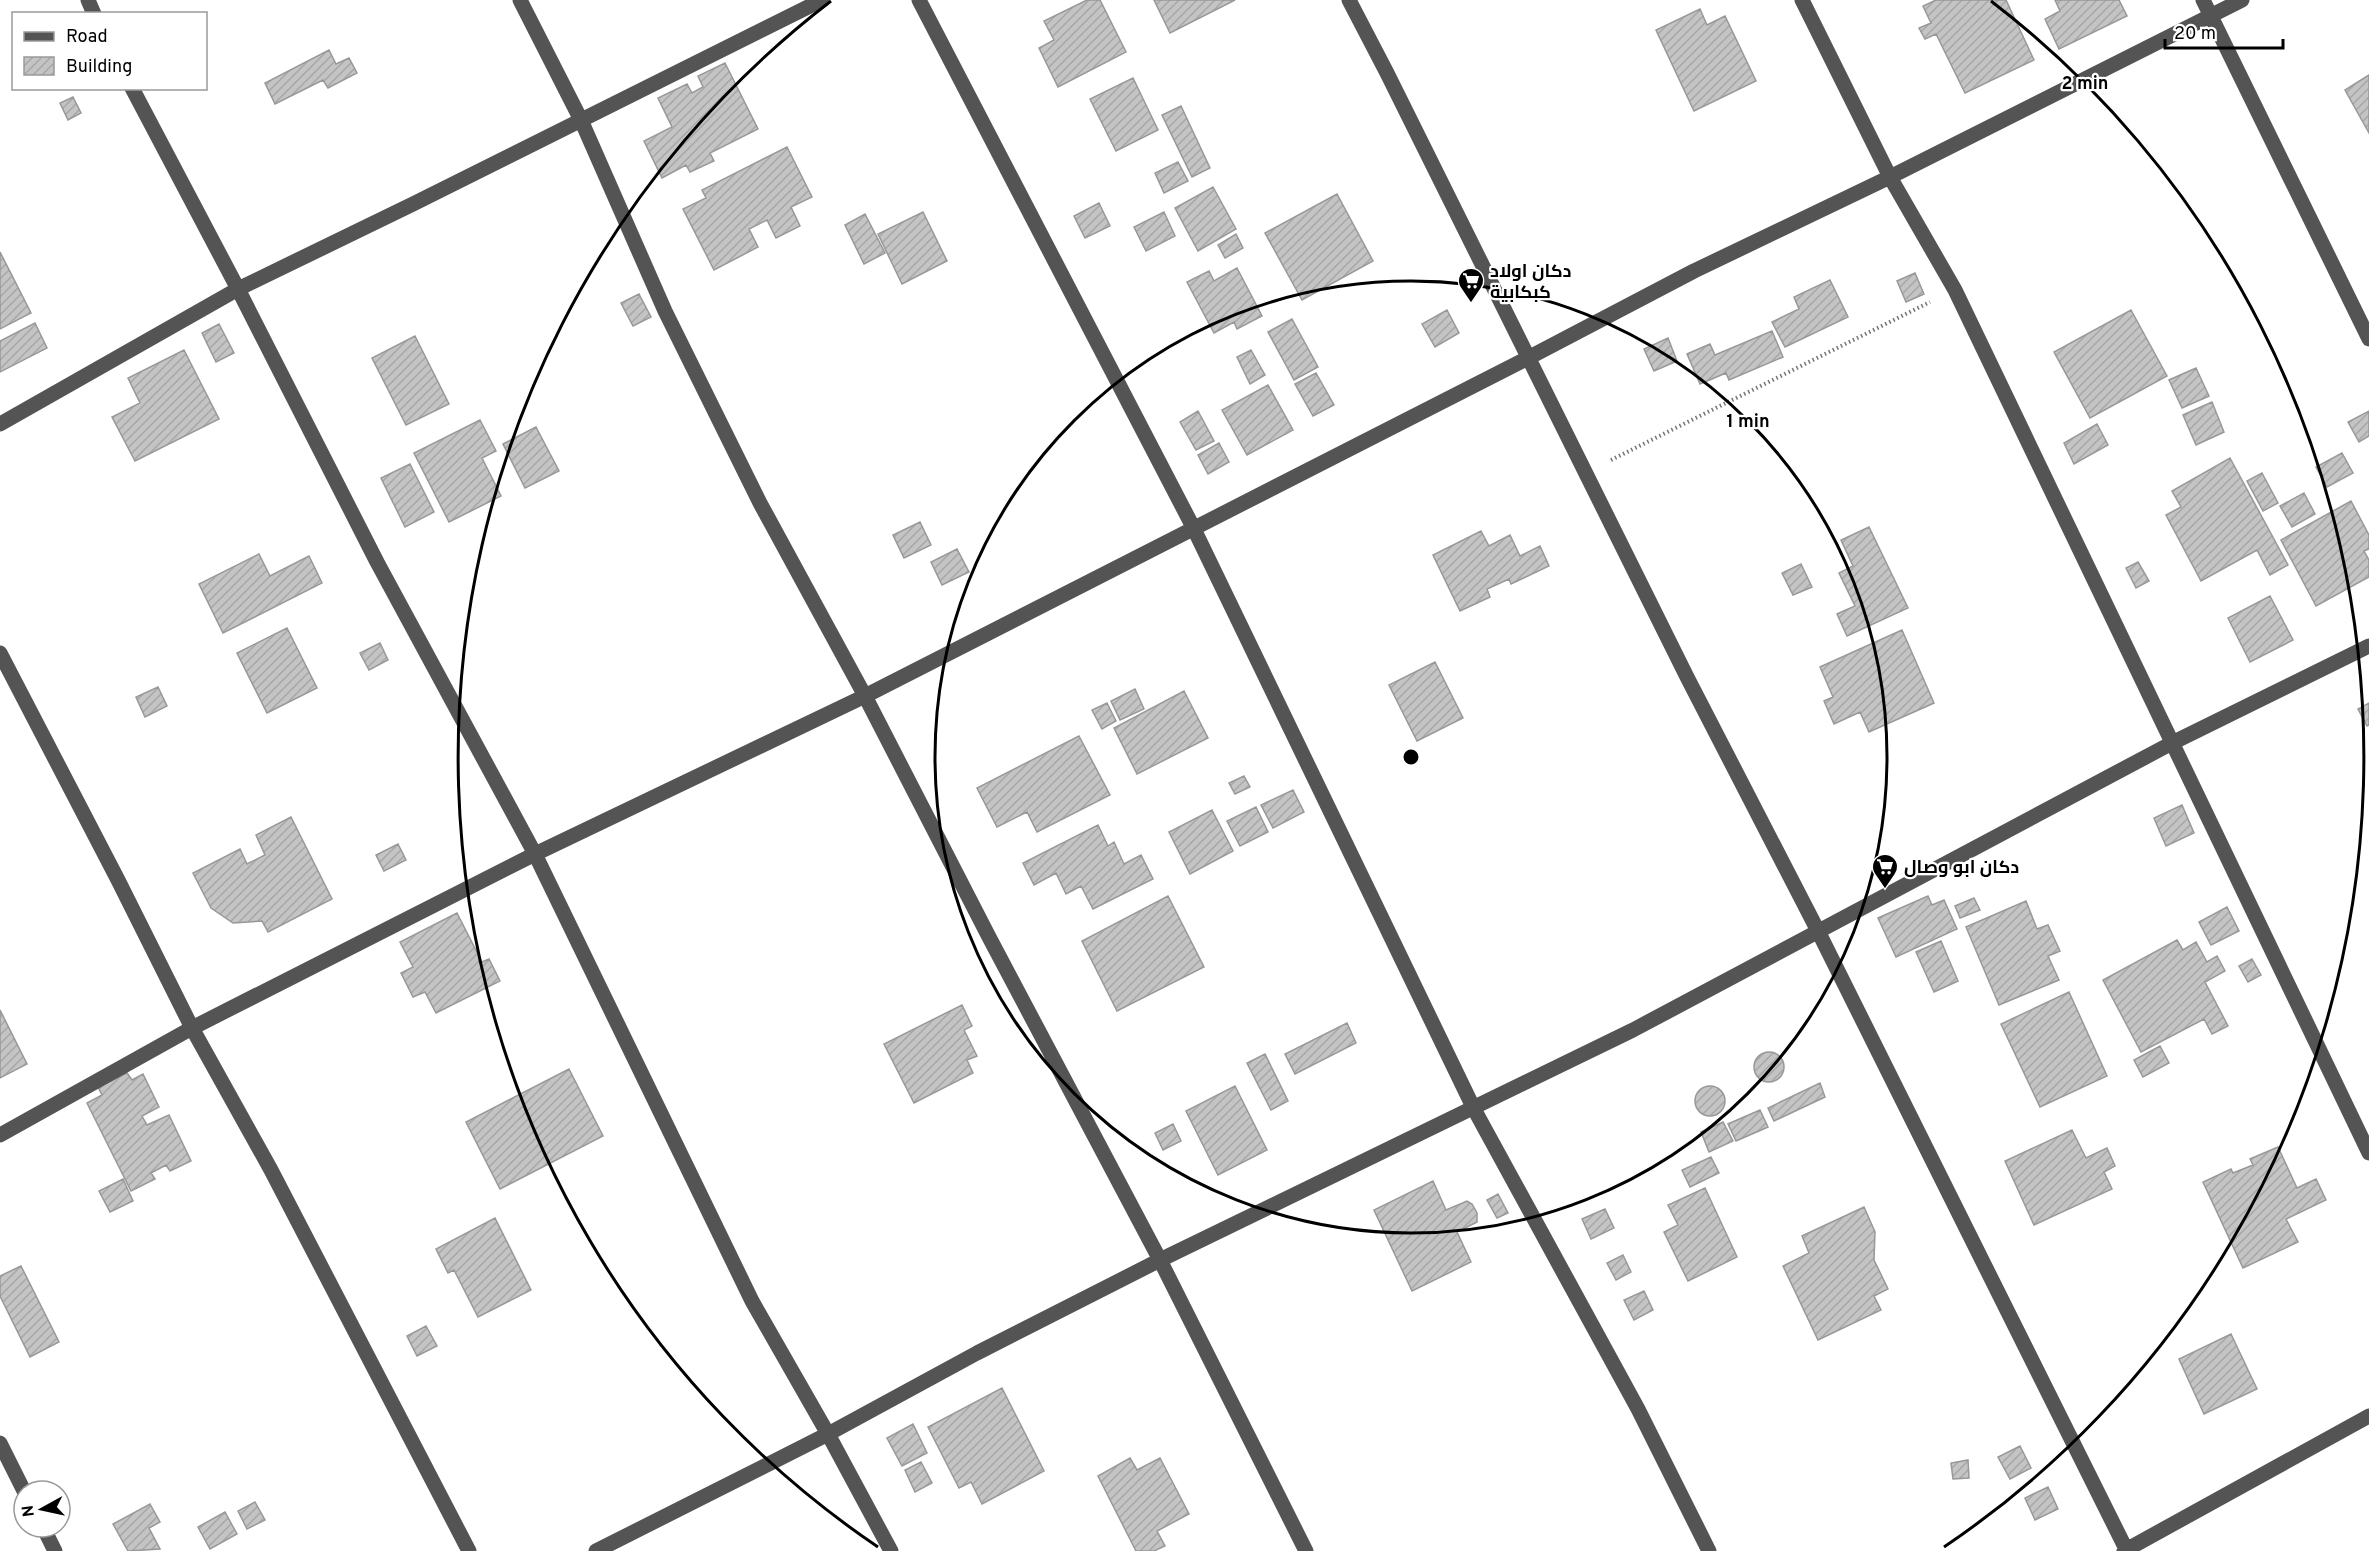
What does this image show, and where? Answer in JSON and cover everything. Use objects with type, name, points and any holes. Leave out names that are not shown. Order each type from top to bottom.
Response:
[{"type":"street","points":[[520,0],[581,120],[665,311],[760,503],[865,696],[989,938],[1160,1260],[1306,1551]]},
{"type":"street","points":[[0,424],[238,289],[822,0]]},
{"type":"street","points":[[919,0],[1193,527],[1474,1108],[1638,1409],[1709,1551]]},
{"type":"street","points":[[1349,0],[1388,73],[1692,688],[1818,931],[2125,1551],[2369,1416]]},
{"type":"street","points":[[1802,0],[1890,177],[1955,290],[2369,1152]]},
{"type":"street","points":[[2204,0],[2369,339]]},
{"type":"street","points":[[0,1135],[192,1028],[535,854],[865,696],[1694,271],[1890,177],[2241,0]]},
{"type":"street","points":[[133,90],[377,561],[535,854],[752,1301],[891,1551]]},
{"type":"street","points":[[596,1551],[828,1434],[977,1353],[1160,1260],[1633,1030],[2172,743],[2369,646]]},
{"type":"street","points":[[0,653],[192,1028],[271,1170],[469,1551]]},
{"type":"street","points":[[0,1443],[18,1479]]},
{"type":"path","points":[[1585,472],[1955,290]]},
{"type":"building","points":[[1087,0],[1100,0],[1126,52],[1058,87],[1039,48],[1054,40],[1044,21]]},
{"type":"building","points":[[1154,0],[1235,0],[1170,33]]},
{"type":"building","points":[[1936,0],[2006,0],[2034,60],[1965,93],[1936,34],[1925,39],[1919,28],[1931,23],[1923,6]]},
{"type":"building","points":[[2055,0],[2119,0],[2127,16],[2059,49],[2045,19],[2060,11]]},
{"type":"building","points":[[1700,9],[1707,25],[1725,16],[1756,81],[1694,111],[1656,30]]},
{"type":"building","points":[[329,50],[336,64],[349,58],[357,73],[328,88],[323,80],[275,104],[265,83]]},
{"type":"building","points":[[725,63],[758,129],[710,153],[714,161],[690,172],[686,165],[662,178],[644,141],[672,127],[658,98],[687,84],[692,93],[703,87],[698,76]]},
{"type":"building","points":[[2369,75],[2369,133],[2345,90]]},
{"type":"building","points":[[1133,78],[1158,130],[1116,151],[1090,99]]},
{"type":"building","points":[[73,97],[81,113],[68,120],[60,103]]},
{"type":"building","points":[[1181,106],[1210,168],[1192,177],[1162,115]]},
{"type":"building","points":[[787,147],[812,197],[791,207],[800,226],[776,238],[767,220],[749,229],[758,247],[714,270],[683,209],[706,198],[702,190]]},
{"type":"building","points":[[1178,162],[1188,181],[1164,193],[1155,173]]},
{"type":"building","points":[[1213,187],[1236,229],[1198,251],[1175,208]]},
{"type":"building","points":[[1337,194],[1373,261],[1302,300],[1265,233]]},
{"type":"building","points":[[1099,203],[1110,226],[1085,238],[1074,216]]},
{"type":"building","points":[[923,212],[947,261],[902,284],[878,234]]},
{"type":"building","points":[[1164,212],[1175,236],[1146,251],[1134,227]]},
{"type":"building","points":[[865,214],[885,253],[864,264],[845,225]]},
{"type":"building","points":[[1236,234],[1243,248],[1225,258],[1218,245]]},
{"type":"building","points":[[0,252],[31,313],[0,329]]},
{"type":"building","points":[[1237,268],[1262,316],[1237,329],[1234,322],[1214,333],[1187,282],[1209,271],[1214,281]]},
{"type":"building","points":[[1915,273],[1924,294],[1906,302],[1897,281]]},
{"type":"building","points":[[1830,280],[1848,317],[1785,347],[1772,322],[1799,309],[1794,297]]},
{"type":"building","points":[[639,294],[651,317],[633,326],[621,303]]},
{"type":"building","points":[[1447,310],[1459,333],[1435,347],[1422,324]]},
{"type":"building","points":[[2131,310],[2167,376],[2090,418],[2054,352]]},
{"type":"building","points":[[1292,319],[1318,367],[1294,380],[1268,332]]},
{"type":"building","points":[[35,323],[47,348],[0,372],[0,341]]},
{"type":"building","points":[[219,324],[234,353],[216,362],[202,333]]},
{"type":"building","points":[[1772,331],[1783,357],[1729,380],[1726,373],[1700,384],[1687,354],[1710,344],[1715,355]]},
{"type":"building","points":[[415,336],[449,404],[406,425],[372,358]]},
{"type":"building","points":[[1668,338],[1677,361],[1654,371],[1644,349]]},
{"type":"building","points":[[184,350],[219,419],[135,461],[112,417],[140,403],[128,378]]},
{"type":"building","points":[[1251,350],[1265,375],[1250,384],[1237,357]]},
{"type":"building","points":[[2196,368],[2209,396],[2182,408],[2169,380]]},
{"type":"building","points":[[1316,373],[1334,405],[1313,416],[1295,384]]},
{"type":"building","points":[[1268,385],[1293,430],[1247,455],[1222,410]]},
{"type":"building","points":[[2212,402],[2224,432],[2196,445],[2183,415]]},
{"type":"building","points":[[1198,411],[1214,441],[1196,450],[1180,422]]},
{"type":"building","points":[[2369,411],[2369,436],[2359,442],[2348,422]]},
{"type":"building","points":[[480,420],[496,451],[482,458],[501,496],[449,522],[414,453]]},
{"type":"building","points":[[2097,424],[2108,445],[2074,464],[2064,443]]},
{"type":"building","points":[[536,427],[559,471],[525,488],[503,444]]},
{"type":"building","points":[[1219,443],[1229,462],[1208,474],[1198,455]]},
{"type":"building","points":[[2342,453],[2353,473],[2327,487],[2316,467]]},
{"type":"building","points":[[2230,458],[2288,565],[2270,575],[2257,550],[2201,581],[2166,515],[2181,507],[2172,491]]},
{"type":"building","points":[[410,464],[434,512],[405,527],[381,478]]},
{"type":"building","points":[[2262,473],[2278,503],[2263,511],[2247,481]]},
{"type":"building","points":[[2304,493],[2315,514],[2292,527],[2280,506]]},
{"type":"building","points":[[2351,501],[2369,535],[2369,549],[2364,551],[2369,560],[2369,577],[2316,606],[2281,540]]},
{"type":"building","points":[[920,522],[931,545],[904,558],[893,535]]},
{"type":"building","points":[[1869,527],[1908,608],[1847,636],[1837,614],[1855,606],[1839,573],[1853,566],[1841,540]]},
{"type":"building","points":[[1481,531],[1489,546],[1510,535],[1520,556],[1540,546],[1549,566],[1511,584],[1509,579],[1487,589],[1490,597],[1460,611],[1433,555]]},
{"type":"building","points":[[957,549],[969,572],[942,585],[931,562]]},
{"type":"building","points":[[259,554],[270,576],[309,556],[322,583],[223,633],[199,584]]},
{"type":"building","points":[[2138,562],[2149,581],[2136,588],[2126,568]]},
{"type":"building","points":[[1801,564],[1812,587],[1793,595],[1782,573]]},
{"type":"building","points":[[2270,596],[2293,640],[2250,662],[2228,618]]},
{"type":"building","points":[[287,628],[317,688],[267,713],[237,653]]},
{"type":"building","points":[[1902,630],[1934,703],[1869,732],[1860,712],[1834,724],[1824,701],[1833,697],[1820,667]]},
{"type":"building","points":[[380,643],[388,660],[369,670],[360,653]]},
{"type":"building","points":[[1435,662],[1463,718],[1417,741],[1389,685]]},
{"type":"building","points":[[158,687],[167,706],[145,717],[136,697]]},
{"type":"building","points":[[1135,689],[1144,709],[1120,720],[1111,701]]},
{"type":"building","points":[[1184,691],[1208,738],[1137,774],[1114,728]]},
{"type":"building","points":[[1107,703],[1116,721],[1102,729],[1092,710]]},
{"type":"building","points":[[2369,703],[2369,725],[2367,726],[2358,709]]},
{"type":"building","points":[[1079,736],[1110,795],[1037,832],[1027,812],[997,827],[977,788]]},
{"type":"building","points":[[1244,776],[1250,787],[1235,794],[1229,783]]},
{"type":"building","points":[[1293,790],[1304,812],[1273,828],[1261,805]]},
{"type":"building","points":[[2182,805],[2194,833],[2166,846],[2154,818]]},
{"type":"building","points":[[1256,807],[1268,832],[1240,846],[1227,821]]},
{"type":"building","points":[[1212,810],[1233,851],[1190,874],[1169,832]]},
{"type":"building","points":[[291,817],[332,899],[268,932],[262,921],[233,923],[211,908],[193,873],[240,849],[247,864],[265,855],[256,835]]},
{"type":"building","points":[[1098,825],[1108,846],[1114,842],[1124,864],[1141,855],[1153,879],[1093,909],[1081,886],[1066,894],[1056,873],[1034,885],[1023,863]]},
{"type":"building","points":[[398,844],[406,860],[384,871],[376,855]]},
{"type":"building","points":[[1168,896],[1204,967],[1117,1011],[1082,941]]},
{"type":"building","points":[[1928,896],[1932,905],[1944,900],[1957,929],[1896,957],[1878,918]]},
{"type":"building","points":[[1974,898],[1980,910],[1960,918],[1955,906]]},
{"type":"building","points":[[2026,901],[2037,929],[2048,925],[2060,951],[2048,956],[2059,980],[1999,1005],[1966,927]]},
{"type":"building","points":[[2227,907],[2239,931],[2211,945],[2199,922]]},
{"type":"building","points":[[457,913],[482,962],[489,959],[500,981],[436,1013],[425,992],[413,997],[401,973],[413,967],[400,942]]},
{"type":"building","points":[[2177,940],[2183,950],[2196,942],[2207,962],[2217,956],[2225,971],[2205,982],[2228,1026],[2212,1034],[2204,1019],[2141,1052],[2103,980]]},
{"type":"building","points":[[1941,941],[1958,981],[1934,992],[1916,952]]},
{"type":"building","points":[[2252,959],[2261,975],[2248,982],[2239,966]]},
{"type":"building","points":[[2069,992],[2107,1076],[2040,1107],[2001,1024]]},
{"type":"building","points":[[962,1005],[972,1026],[964,1030],[977,1056],[967,1060],[973,1073],[914,1103],[884,1044]]},
{"type":"building","points":[[0,1010],[27,1064],[0,1078]]},
{"type":"building","points":[[1347,1023],[1356,1043],[1295,1074],[1285,1054]]},
{"type":"building","points":[[2160,1046],[2169,1063],[2143,1077],[2134,1060]]},
{"type":"building","points":[[1769,1052],[1780,1056],[1784,1067],[1780,1078],[1769,1082],[1758,1078],[1754,1067],[1758,1056]]},
{"type":"building","points":[[1265,1054],[1288,1101],[1271,1110],[1247,1063]]},
{"type":"building","points":[[569,1069],[603,1136],[500,1189],[466,1122]]},
{"type":"building","points":[[127,1073],[132,1080],[143,1074],[159,1107],[142,1116],[147,1125],[169,1115],[191,1161],[170,1171],[166,1165],[151,1173],[155,1179],[131,1191],[87,1103],[102,1095],[98,1087]]},
{"type":"building","points":[[1820,1083],[1825,1097],[1774,1121],[1768,1108]]},
{"type":"building","points":[[1235,1086],[1267,1150],[1218,1175],[1186,1111]]},
{"type":"building","points":[[1710,1086],[1721,1090],[1725,1101],[1721,1112],[1710,1116],[1699,1112],[1695,1101],[1699,1090]]},
{"type":"building","points":[[1760,1110],[1768,1127],[1736,1141],[1728,1124]]},
{"type":"building","points":[[1723,1122],[1733,1141],[1709,1152],[1701,1132]]},
{"type":"building","points":[[1173,1124],[1181,1141],[1163,1150],[1155,1133]]},
{"type":"building","points":[[2072,1130],[2086,1158],[2107,1148],[2115,1166],[2104,1172],[2112,1189],[2034,1225],[2005,1161]]},
{"type":"building","points":[[2278,1147],[2297,1188],[2316,1179],[2326,1200],[2286,1219],[2298,1242],[2243,1268],[2203,1182],[2231,1169],[2233,1173],[2253,1165],[2250,1159]]},
{"type":"building","points":[[1711,1157],[1719,1173],[1690,1187],[1682,1170]]},
{"type":"building","points":[[123,1179],[133,1201],[110,1212],[99,1191]]},
{"type":"building","points":[[1433,1181],[1446,1210],[1467,1201],[1472,1204],[1477,1213],[1477,1222],[1457,1232],[1471,1262],[1412,1291],[1374,1210]]},
{"type":"building","points":[[1705,1188],[1737,1257],[1688,1281],[1664,1232],[1678,1225],[1668,1205]]},
{"type":"building","points":[[1498,1194],[1508,1213],[1497,1218],[1487,1200]]},
{"type":"building","points":[[1864,1207],[1875,1232],[1874,1260],[1888,1289],[1874,1296],[1881,1310],[1818,1340],[1783,1266],[1809,1253],[1802,1236]]},
{"type":"building","points":[[1605,1209],[1614,1228],[1591,1239],[1582,1219]]},
{"type":"building","points":[[495,1218],[531,1290],[478,1317],[454,1270],[448,1273],[436,1249]]},
{"type":"building","points":[[1623,1255],[1631,1272],[1616,1280],[1607,1263]]},
{"type":"building","points":[[21,1266],[59,1342],[30,1357],[0,1296],[0,1276]]},
{"type":"building","points":[[1644,1291],[1653,1310],[1634,1320],[1624,1300]]},
{"type":"building","points":[[426,1326],[437,1346],[417,1356],[407,1336]]},
{"type":"building","points":[[2231,1334],[2257,1389],[2204,1414],[2179,1359]]},
{"type":"building","points":[[1002,1388],[1044,1471],[982,1504],[971,1482],[959,1488],[928,1427]]},
{"type":"building","points":[[913,1424],[927,1453],[902,1466],[887,1438]]},
{"type":"building","points":[[2020,1446],[2031,1468],[2010,1479],[1998,1457]]},
{"type":"building","points":[[1130,1458],[1137,1470],[1160,1458],[1189,1514],[1157,1531],[1165,1546],[1154,1551],[1136,1551],[1098,1476]]},
{"type":"building","points":[[1968,1460],[1969,1478],[1953,1479],[1951,1463]]},
{"type":"building","points":[[921,1462],[932,1483],[915,1492],[905,1470]]},
{"type":"building","points":[[2048,1487],[2058,1509],[2035,1520],[2025,1498]]},
{"type":"building","points":[[255,1502],[265,1520],[247,1529],[238,1511]]},
{"type":"building","points":[[150,1504],[160,1522],[149,1528],[160,1549],[128,1551],[113,1524]]},
{"type":"building","points":[[225,1512],[237,1534],[210,1549],[198,1527]]},
{"type":"place","name":"دكان اولاد كبكابية","points":[[1471,304]]},
{"type":"place","name":"دكان ابو وصال","points":[[1885,890]]}]
